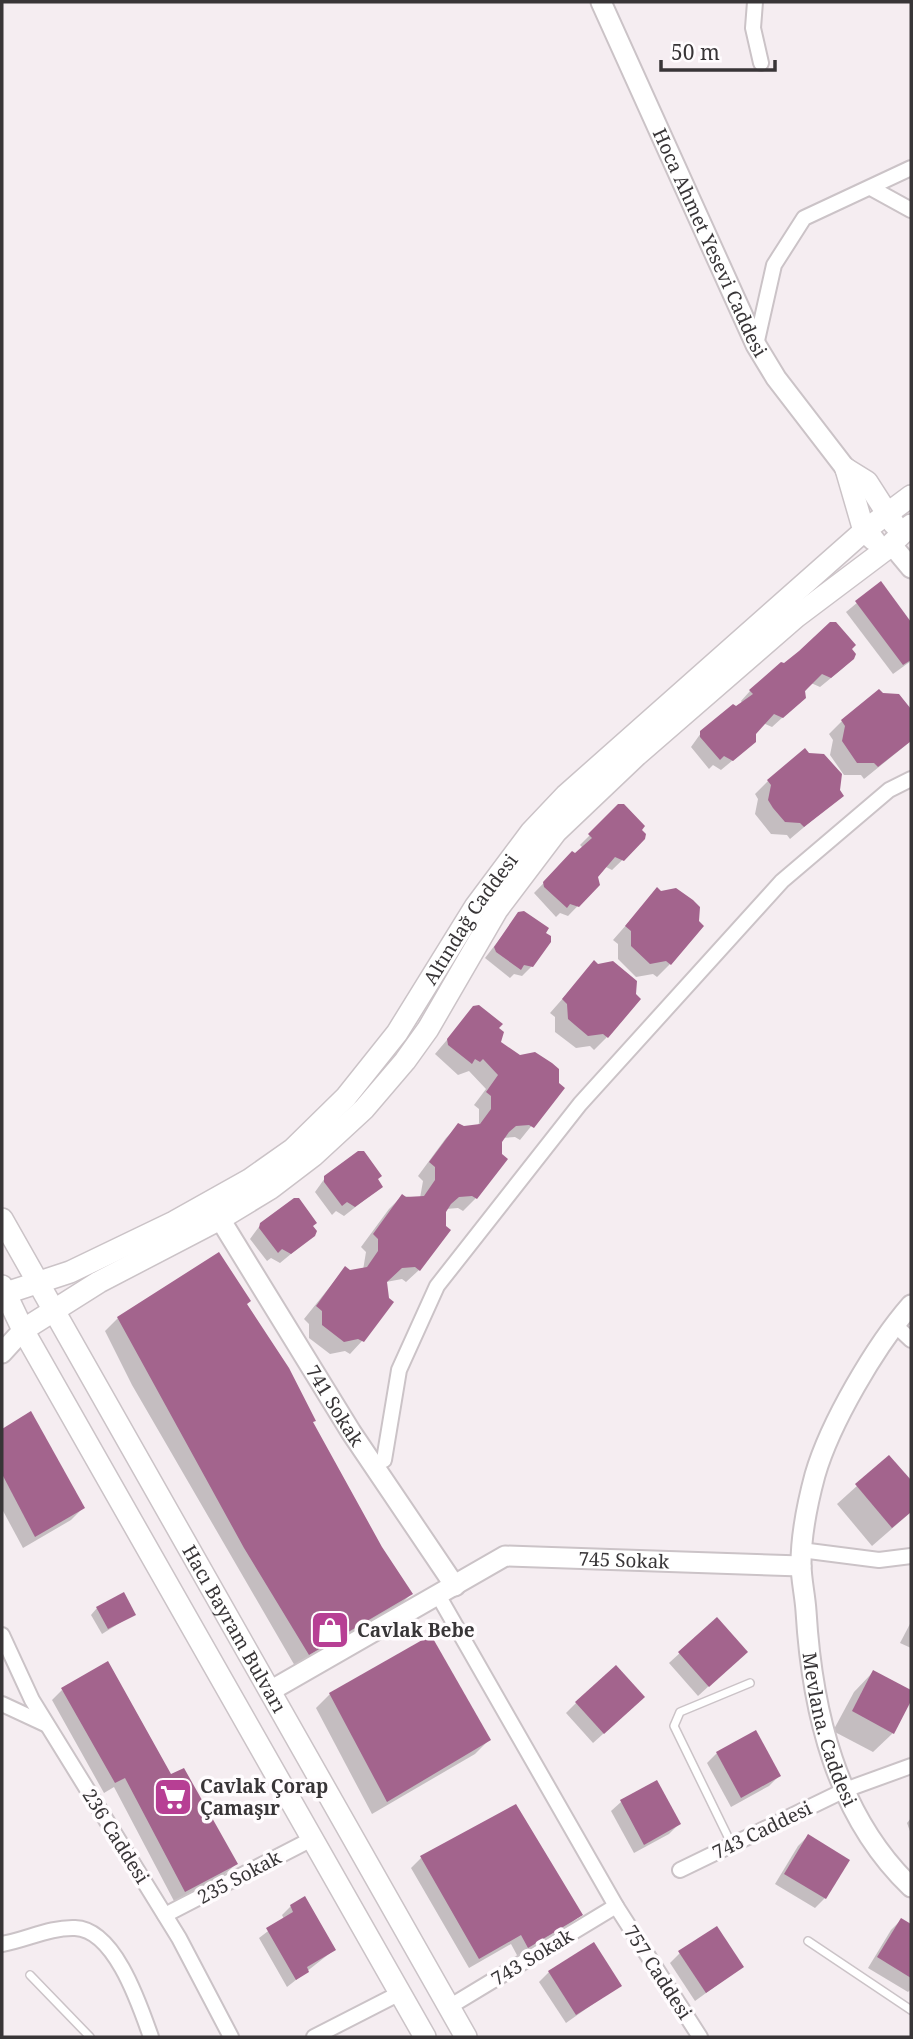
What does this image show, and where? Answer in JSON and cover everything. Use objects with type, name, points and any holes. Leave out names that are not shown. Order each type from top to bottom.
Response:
[{"type":"main road","name":"Hoca Ahmet Yesevi Caddesi","points":[[846,469],[867,482],[888,514],[897,539]]},
{"type":"main road","name":"Hoca Ahmet Yesevi Caddesi","points":[[846,469],[864,531]]},
{"type":"main road","name":"Altındağ Caddesi","points":[[3,1293],[95,1261],[174,1222],[249,1180],[293,1149],[346,1097],[397,1033],[488,888],[548,814],[864,531],[911,496]]},
{"type":"main road","points":[[864,531],[897,539]]},
{"type":"main road","name":"Altındağ Caddesi","points":[[23,1330],[99,1282],[220,1219],[293,1172],[379,1093],[428,1028],[512,887],[577,809],[796,617],[897,539]]},
{"type":"main road","name":"Hacı Bayram Bulvarı","points":[[2,1219],[466,2037]]},
{"type":"main road","name":"Hacı Bayram Bulvarı","points":[[3,1293],[425,2037]]},
{"type":"street","name":"Hoca Ahmet Yesevi Caddesi","points":[[601,2],[756,345],[776,378],[846,469]]},
{"type":"street","points":[[755,2],[753,28],[761,63]]},
{"type":"street","points":[[756,345],[774,265],[804,218],[911,168]]},
{"type":"street","points":[[871,188],[911,210]]},
{"type":"street","points":[[897,539],[911,568]]},
{"type":"street","points":[[384,1460],[399,1370],[437,1286],[580,1104],[782,881],[889,790],[911,779]]},
{"type":"street","name":"741 Sokak","points":[[220,1219],[446,1590]]},
{"type":"street","name":"Mevlana. Caddesi","points":[[911,1305],[895,1325],[849,1399],[822,1455],[801,1558],[814,1692],[822,1727],[845,1790],[863,1825],[911,1887]]},
{"type":"street","points":[[895,1325],[911,1340]]},
{"type":"street","points":[[2,1353],[23,1330]]},
{"type":"street","name":"745 Sokak","points":[[270,1691],[505,1556],[879,1560],[911,1556]]},
{"type":"street","name":"757 Caddesi","points":[[446,1590],[615,1906],[700,2037]]},
{"type":"street","name":"236 Caddesi","points":[[2,1634],[32,1700],[165,1916],[231,2037]]},
{"type":"street","points":[[4,1708],[47,1725]]},
{"type":"street","name":"743 Caddesi","points":[[680,1870],[845,1790],[911,1766]]},
{"type":"street","name":"235 Sokak","points":[[165,1916],[312,1839]]},
{"type":"street","name":"743 Sokak","points":[[449,2007],[615,1906]]},
{"type":"street","points":[[2,1944],[77,1927],[98,1937],[119,1960],[152,2037]]},
{"type":"street","points":[[314,2037],[400,1993]]},
{"type":"lane","points":[[732,1845],[674,1727],[680,1712],[750,1683]]},
{"type":"lane","points":[[808,1941],[911,2010]]},
{"type":"lane","points":[[30,1975],[90,2037]]},
{"type":"building","points":[[881,581],[911,622],[911,660],[903,665],[855,601]]},
{"type":"building","points":[[830,622],[836,622],[856,645],[852,649],[856,654],[854,659],[831,678],[822,674],[805,691],[806,698],[783,718],[774,714],[756,734],[756,742],[733,761],[724,756],[720,760],[700,737],[700,731],[733,704],[736,706],[753,694],[749,690],[781,662],[784,663],[799,651]]},
{"type":"building","points":[[879,689],[883,693],[899,694],[911,709],[911,741],[878,767],[874,763],[857,763],[842,741],[845,726],[841,720]]},
{"type":"building","points":[[805,748],[809,753],[824,754],[842,774],[840,790],[844,796],[804,827],[800,823],[785,822],[773,808],[768,800],[771,785],[767,780]]},
{"type":"building","points":[[618,804],[624,804],[645,826],[642,830],[646,834],[645,839],[624,861],[615,857],[598,877],[600,885],[579,907],[570,904],[567,908],[544,887],[543,882],[572,851],[575,853],[592,838],[588,834]]},
{"type":"building","points":[[657,887],[661,891],[676,888],[693,900],[700,907],[699,921],[704,926],[671,965],[666,961],[650,964],[631,946],[631,931],[625,926]]},
{"type":"building","points":[[524,911],[549,928],[546,933],[551,936],[551,942],[533,967],[524,965],[521,970],[496,952],[494,947],[518,912]]},
{"type":"building","points":[[594,960],[598,964],[613,961],[637,981],[636,994],[641,999],[608,1038],[603,1034],[588,1036],[575,1025],[568,1019],[567,1004],[562,999]]},
{"type":"building","points":[[479,1005],[503,1024],[499,1028],[504,1032],[501,1042],[520,1055],[535,1052],[552,1063],[559,1069],[559,1083],[565,1088],[534,1128],[529,1125],[516,1126],[509,1132],[502,1142],[502,1154],[508,1159],[477,1199],[472,1196],[459,1197],[451,1204],[446,1212],[446,1226],[451,1230],[420,1271],[415,1267],[402,1268],[387,1282],[389,1298],[394,1302],[364,1342],[358,1339],[344,1342],[322,1325],[322,1311],[316,1306],[345,1266],[350,1270],[367,1267],[378,1251],[378,1239],[373,1234],[402,1194],[406,1197],[424,1196],[435,1180],[435,1167],[429,1162],[458,1123],[464,1126],[480,1124],[491,1109],[491,1096],[486,1092],[498,1075],[483,1059],[480,1062],[475,1059],[472,1064],[448,1045],[447,1039],[473,1006]]},
{"type":"building","points":[[358,1151],[364,1151],[382,1176],[378,1179],[383,1187],[355,1207],[347,1202],[342,1206],[324,1182],[324,1176]]},
{"type":"building","points":[[294,1198],[299,1198],[317,1223],[313,1226],[317,1231],[315,1236],[291,1254],[282,1249],[278,1253],[259,1228],[260,1223]]},
{"type":"building","points":[[219,1252],[251,1301],[247,1304],[289,1368],[316,1421],[313,1422],[382,1547],[413,1594],[309,1655],[244,1548],[117,1317]]},
{"type":"building","points":[[31,1411],[85,1508],[35,1537],[2,1474],[2,1429]]},
{"type":"building","points":[[889,1455],[911,1480],[911,1512],[892,1528],[855,1484]]},
{"type":"building","points":[[124,1592],[136,1615],[108,1629],[96,1607]]},
{"type":"building","points":[[717,1617],[748,1652],[709,1687],[678,1652]]},
{"type":"building","points":[[431,1635],[491,1740],[387,1802],[329,1693]]},
{"type":"building","points":[[108,1661],[171,1774],[184,1768],[238,1864],[185,1892],[125,1778],[115,1783],[61,1688]]},
{"type":"building","points":[[616,1665],[645,1697],[604,1734],[575,1702]]},
{"type":"building","points":[[873,1670],[911,1690],[911,1701],[894,1734],[852,1711]]},
{"type":"building","points":[[756,1730],[781,1776],[741,1798],[716,1752]]},
{"type":"building","points":[[657,1780],[681,1824],[644,1845],[620,1800]]},
{"type":"building","points":[[516,1804],[583,1915],[528,1948],[521,1935],[479,1959],[420,1856]]},
{"type":"building","points":[[808,1834],[850,1860],[826,1899],[784,1874]]},
{"type":"building","points":[[305,1896],[336,1950],[307,1967],[309,1972],[296,1980],[266,1928],[293,1912],[290,1905]]},
{"type":"building","points":[[901,1918],[911,1924],[911,1978],[877,1957]]},
{"type":"building","points":[[717,1926],[744,1967],[706,1993],[678,1951]]},
{"type":"building","points":[[594,1942],[622,1986],[576,2015],[548,1971]]},
{"type":"place","name":"Cavlak Bebe","points":[[330,1630]]},
{"type":"place","name":"Cavlak Çorap Çamaşır","points":[[173,1797]]}]
